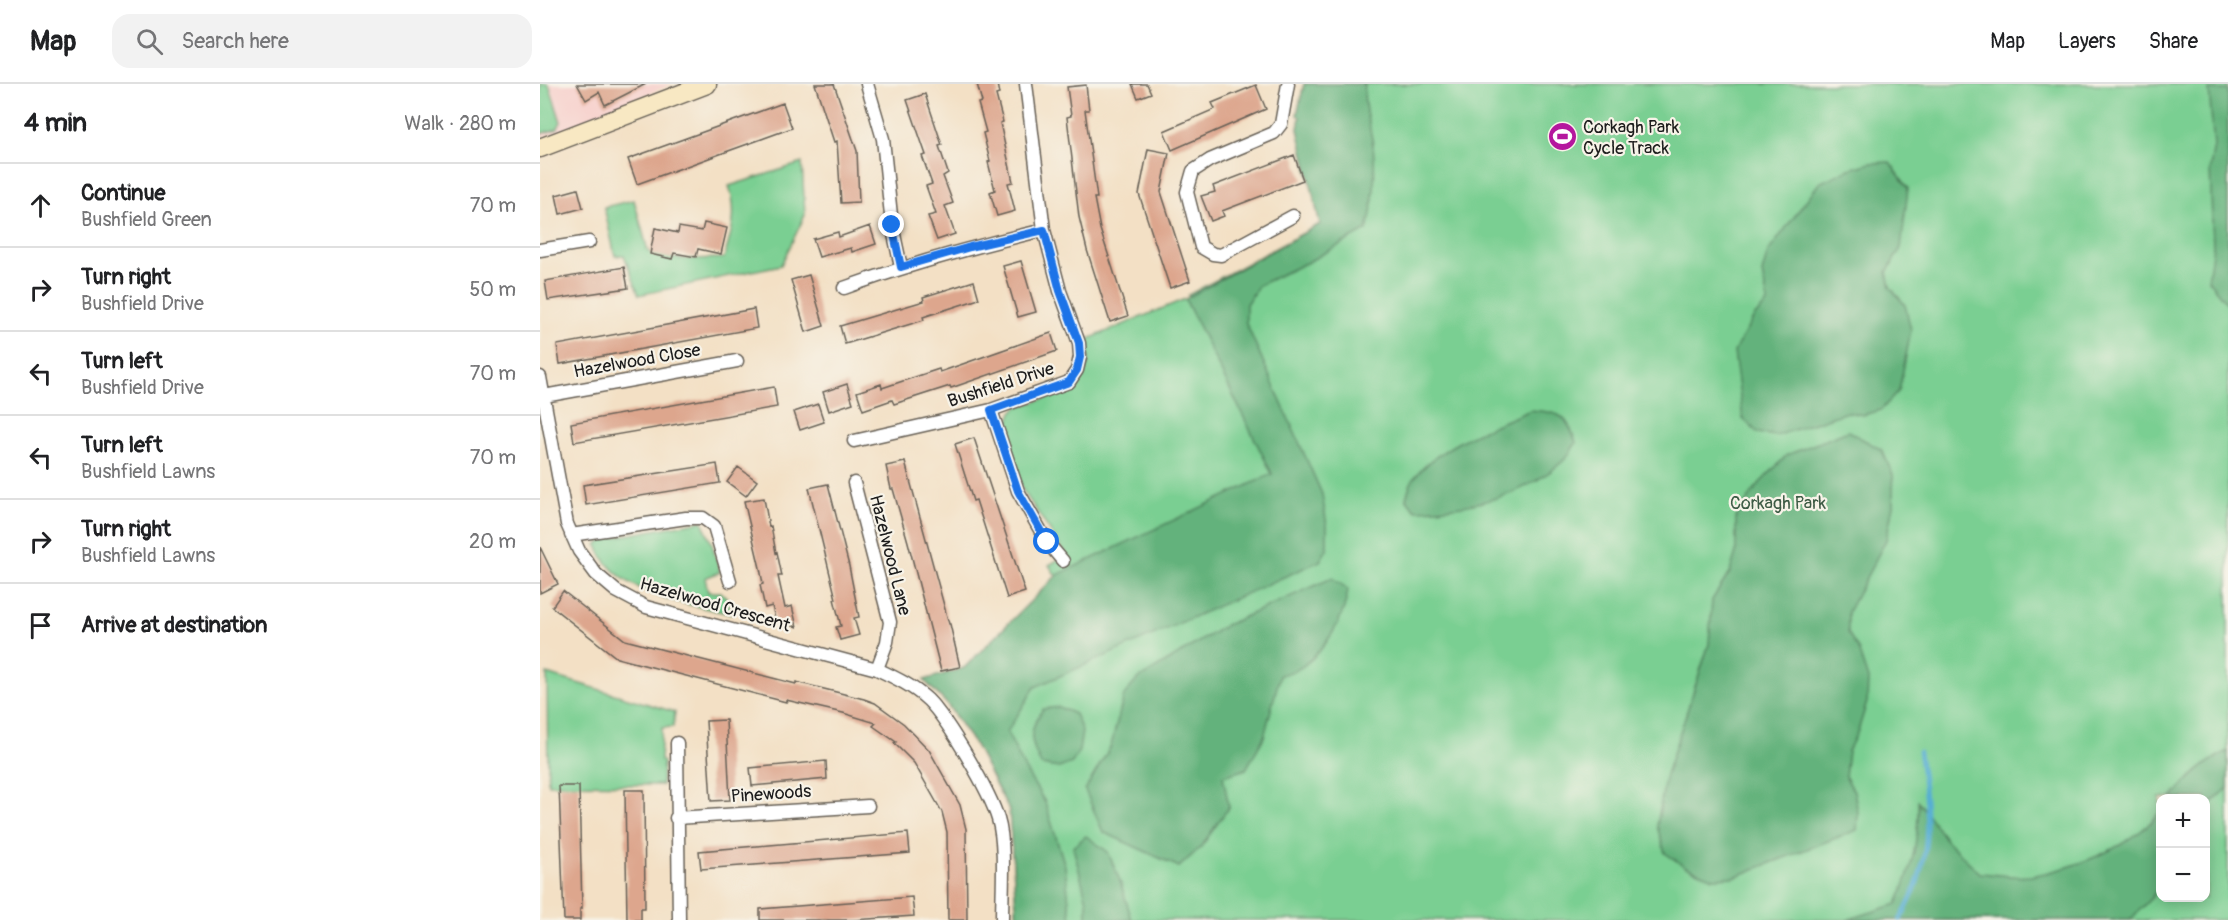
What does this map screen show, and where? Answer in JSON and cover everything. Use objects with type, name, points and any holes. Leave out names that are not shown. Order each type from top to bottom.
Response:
[{"type":"street","points":[[540,148],[707,84]]},
{"type":"street","points":[[867,84],[883,139],[892,225],[901,267]]},
{"type":"street","name":"Bushfield Drive","points":[[854,441],[991,410],[1069,382],[1077,370],[1080,357],[1079,343],[1060,291],[1044,230],[1026,84]]},
{"type":"street","points":[[1288,84],[1281,124],[1274,133],[1210,160],[1193,171],[1187,192],[1201,247],[1213,254],[1226,253],[1293,216]]},
{"type":"street","points":[[844,288],[901,267],[970,247],[1044,230]]},
{"type":"street","points":[[540,250],[589,242]]},
{"type":"street","name":"Hazelwood Close","points":[[544,396],[737,361]]},
{"type":"street","name":"Hazelwood Crescent","points":[[540,377],[567,524],[579,552],[596,574],[629,600],[646,607],[877,669],[911,687],[938,711],[999,820],[1002,838],[1002,920]]},
{"type":"street","points":[[991,410],[1018,491],[1047,542],[1063,561]]},
{"type":"street","name":"Hazelwood Lane","points":[[854,483],[890,622],[887,642],[877,669]]},
{"type":"street","points":[[571,535],[686,518],[703,518],[714,526],[730,581]]},
{"type":"street","points":[[676,743],[679,920]]},
{"type":"street","name":"Pinewoods","points":[[676,818],[868,806]]},
{"type":"shaded area","points":[[540,84],[672,84],[556,133],[540,137]]},
{"type":"green space","points":[[540,84],[548,84],[550,87],[561,122],[557,129],[540,134]]},
{"type":"green space","name":"Corkagh Park","points":[[1304,84],[2228,84],[2228,920],[1017,920],[1009,810],[975,745],[947,704],[924,680],[964,668],[1056,576],[1049,565],[1066,555],[1022,489],[1007,426],[1012,412],[1017,407],[1048,398],[1077,382],[1084,374],[1088,364],[1086,340],[1185,299],[1254,435],[1188,295],[1320,224],[1298,129],[1300,117],[1297,115]]},
{"type":"green space","points":[[1304,84],[1365,84],[1365,107],[1373,145],[1374,167],[1370,219],[1367,230],[1259,285],[1246,304],[1246,323],[1322,494],[1327,526],[1327,549],[1320,561],[1035,687],[1007,732],[1026,771],[1045,802],[1065,866],[1071,920],[1017,920],[1009,810],[975,745],[947,704],[924,680],[964,668],[1057,575],[1272,474],[1185,299],[1320,224],[1298,129],[1300,117],[1297,115]]},
{"type":"green space","points":[[2209,90],[2228,90],[2228,305],[2208,280],[2213,246],[2210,168],[2214,146]]},
{"type":"green space","points":[[1890,162],[1908,188],[1901,248],[1887,272],[1890,287],[1905,305],[1911,330],[1899,391],[1881,410],[1863,415],[1847,412],[1776,436],[1758,433],[1743,419],[1734,352],[1754,317],[1768,302],[1762,273],[1768,252],[1819,183],[1849,169],[1871,163]]},
{"type":"green space","points":[[802,163],[805,215],[781,265],[639,295],[624,255],[615,256],[604,207],[634,200],[648,251],[657,255],[695,259],[724,258],[733,213],[729,186]]},
{"type":"green space","points":[[1531,410],[1556,414],[1569,426],[1576,443],[1562,462],[1529,485],[1512,493],[1474,504],[1415,510],[1406,498],[1412,481],[1426,465],[1469,437]]},
{"type":"green space","points":[[1848,431],[1882,450],[1893,475],[1893,506],[1886,540],[1848,612],[1848,633],[1858,649],[1868,679],[1867,702],[1858,731],[1848,751],[1845,776],[1854,791],[1858,813],[1857,830],[1734,877],[1713,878],[1686,867],[1665,853],[1657,826],[1665,778],[1709,644],[1712,600],[1730,572],[1736,552],[1736,516],[1759,484],[1787,455]]},
{"type":"green space","points":[[702,521],[720,572],[705,578],[708,592],[721,592],[728,599],[731,614],[674,601],[635,586],[606,562],[597,545],[605,539]]},
{"type":"green space","points":[[1332,578],[1348,589],[1339,622],[1327,642],[1311,659],[1298,669],[1280,675],[1264,737],[1246,769],[1223,776],[1229,807],[1201,847],[1179,867],[1103,832],[1085,790],[1111,746],[1124,695],[1138,679],[1226,625]]},
{"type":"green space","points":[[547,674],[675,712],[673,727],[662,728],[660,760],[663,762],[662,785],[548,784]]},
{"type":"green space","points":[[1059,707],[1075,714],[1082,731],[1079,751],[1072,763],[1059,768],[1041,765],[1034,749],[1032,730],[1043,709]]},
{"type":"green space","points":[[2228,751],[2228,788],[2210,805],[2210,794],[2175,794],[2184,784],[2212,760]]},
{"type":"green space","points":[[1918,801],[1946,840],[1980,873],[2018,877],[2047,873],[2083,862],[2134,836],[2156,816],[2156,891],[2130,920],[1847,920],[1897,904],[1914,854]]},
{"type":"green space","points":[[1086,836],[1108,852],[1132,920],[1087,920],[1087,901],[1073,847]]},
{"type":"building","points":[[577,84],[646,84],[605,105],[599,92],[586,100]]},
{"type":"building","points":[[815,84],[834,84],[857,151],[859,202],[841,203],[837,141],[834,142]]},
{"type":"building","points":[[977,84],[997,84],[999,94],[996,95],[1003,122],[1000,123],[1013,182],[1008,183],[1015,211],[997,216],[990,192],[995,190],[983,133],[986,132],[978,103],[982,102]]},
{"type":"building","points":[[1132,84],[1147,84],[1151,93],[1138,98]]},
{"type":"building","points":[[1086,85],[1089,110],[1085,110],[1097,198],[1094,198],[1100,229],[1128,316],[1110,322],[1079,217],[1067,117],[1071,116],[1067,87]]},
{"type":"building","points":[[1256,85],[1266,109],[1172,150],[1164,131],[1215,109],[1212,103]]},
{"type":"building","points":[[925,94],[942,145],[939,146],[948,173],[943,176],[953,203],[945,206],[955,234],[937,240],[928,216],[936,214],[926,186],[932,184],[922,156],[926,155],[907,100]]},
{"type":"building","points":[[783,103],[792,128],[637,184],[628,159]]},
{"type":"building","points":[[1148,149],[1169,153],[1161,192],[1190,281],[1170,288],[1139,194]]},
{"type":"building","points":[[1294,155],[1303,180],[1222,211],[1224,216],[1211,221],[1201,196],[1215,192],[1213,186]]},
{"type":"building","points":[[578,189],[583,208],[560,214],[556,195]]},
{"type":"building","points":[[704,223],[727,228],[721,254],[698,249],[696,257],[674,253],[672,259],[650,254],[655,228],[678,233],[679,227],[702,231]]},
{"type":"building","points":[[870,226],[876,244],[852,252],[851,248],[819,257],[813,239],[838,232],[839,237]]},
{"type":"building","points":[[1021,261],[1036,312],[1018,317],[1003,266]]},
{"type":"building","points":[[624,267],[628,288],[548,300],[545,281]]},
{"type":"building","points":[[809,275],[824,326],[806,332],[791,280]]},
{"type":"building","points":[[974,281],[979,299],[923,317],[924,320],[845,344],[840,326],[924,301],[923,297]]},
{"type":"building","points":[[754,309],[757,328],[560,364],[557,345]]},
{"type":"building","points":[[1051,333],[1057,351],[951,388],[950,386],[894,404],[892,400],[863,410],[857,392],[881,384],[882,388],[939,369],[940,372]]},
{"type":"building","points":[[847,384],[853,403],[829,411],[823,392]]},
{"type":"building","points":[[774,387],[777,407],[574,442],[571,423]]},
{"type":"building","points":[[818,404],[824,422],[800,430],[794,412]]},
{"type":"building","points":[[974,438],[1025,592],[1007,598],[976,500],[973,501],[955,444]]},
{"type":"building","points":[[905,462],[960,667],[941,671],[908,542],[893,489],[891,489],[886,466]]},
{"type":"building","points":[[717,464],[720,483],[586,505],[583,485]]},
{"type":"building","points":[[738,467],[757,481],[746,496],[727,482]]},
{"type":"building","points":[[828,484],[849,566],[859,617],[854,618],[859,635],[840,640],[836,627],[841,626],[834,599],[836,599],[809,488]]},
{"type":"building","points":[[764,498],[782,576],[778,576],[785,608],[792,606],[797,627],[776,623],[772,606],[765,608],[760,585],[763,584],[760,568],[744,501]]},
{"type":"building","points":[[540,547],[558,584],[540,593]]},
{"type":"building","points":[[563,591],[625,640],[864,699],[875,703],[904,724],[929,750],[960,805],[966,829],[967,920],[948,920],[947,832],[942,812],[914,763],[894,743],[896,742],[873,726],[876,723],[617,658],[552,607]]},
{"type":"building","points":[[726,720],[730,800],[711,801],[706,721]]},
{"type":"building","points":[[826,761],[827,779],[752,786],[750,768]]},
{"type":"building","points":[[559,786],[579,786],[582,909],[580,909],[580,920],[564,920]]},
{"type":"building","points":[[625,790],[644,790],[645,908],[641,908],[641,920],[627,920]]},
{"type":"building","points":[[908,833],[910,853],[701,869],[699,851]]},
{"type":"building","points":[[912,897],[914,916],[853,920],[760,920],[760,909]]},
{"type":"waterway","points":[[1900,920],[1911,899],[1924,858],[1926,818],[1919,752]]},
{"type":"place","name":"Corkagh Park Cycle Track","points":[[1562,137]]},
{"type":"route","points":[[892,225],[901,267],[970,247],[1044,230],[1060,291],[1079,343],[1080,357],[1077,370],[1069,382],[991,410],[1018,491],[1047,542]]}]
